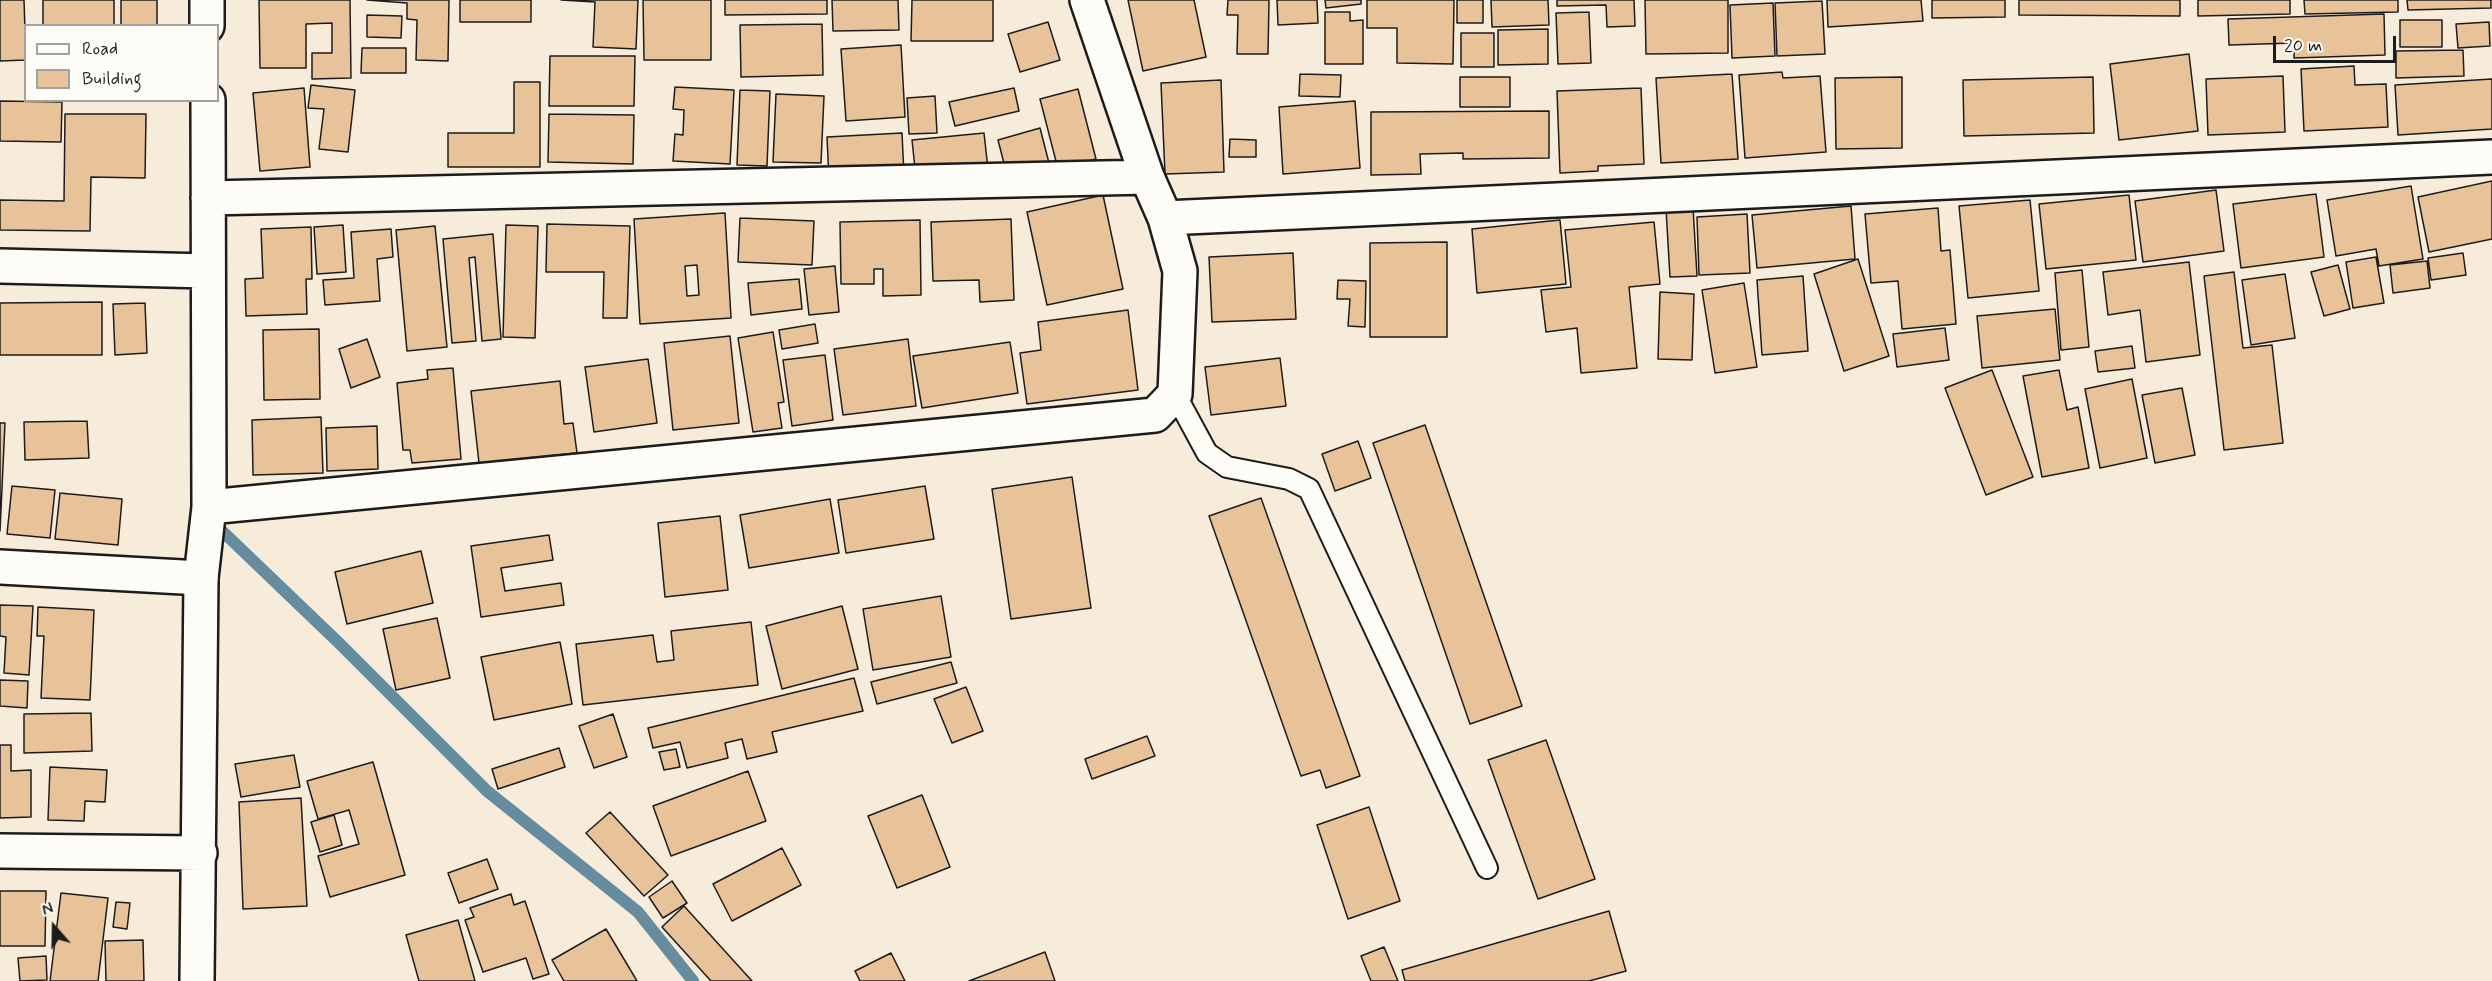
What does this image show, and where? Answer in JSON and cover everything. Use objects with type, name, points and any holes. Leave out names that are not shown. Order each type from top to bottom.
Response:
[{"type":"street","points":[[207,0],[207,24]]},
{"type":"street","points":[[209,507],[1155,416],[1175,394],[1180,271],[1165,218],[1147,177],[1087,0]]},
{"type":"street","points":[[197,981],[201,578],[209,507],[208,102]]},
{"type":"street","points":[[1165,218],[2492,157]]},
{"type":"street","points":[[208,198],[1147,177]]},
{"type":"street","points":[[0,266],[208,271]]},
{"type":"street","points":[[0,567],[201,578]]},
{"type":"street","points":[[0,851],[200,853]]},
{"type":"lane","points":[[1175,394],[1207,453],[1227,467],[1288,479],[1309,489],[1487,868]]},
{"type":"building","points":[[0,0],[24,0],[24,60],[0,61]]},
{"type":"building","points":[[43,0],[114,0],[114,24],[43,24]]},
{"type":"building","points":[[121,0],[157,0],[157,24],[121,24]]},
{"type":"building","points":[[259,0],[350,0],[351,78],[312,79],[312,53],[332,53],[332,23],[306,24],[306,68],[260,68]]},
{"type":"building","points":[[367,0],[449,0],[448,61],[416,60],[417,20],[407,19],[407,3]]},
{"type":"building","points":[[460,0],[531,0],[531,22],[460,22]]},
{"type":"building","points":[[561,0],[638,0],[636,49],[593,47],[595,2]]},
{"type":"building","points":[[643,0],[711,0],[711,60],[644,60]]},
{"type":"building","points":[[725,0],[827,0],[827,14],[725,15]]},
{"type":"building","points":[[832,0],[898,0],[899,30],[833,31]]},
{"type":"building","points":[[912,0],[993,0],[993,41],[911,41]]},
{"type":"building","points":[[1128,0],[1194,0],[1206,57],[1143,71]]},
{"type":"building","points":[[1228,0],[1269,0],[1268,54],[1237,54],[1238,15],[1227,15]]},
{"type":"building","points":[[1277,0],[1317,0],[1318,23],[1278,25]]},
{"type":"building","points":[[1325,0],[1361,0],[1361,4],[1326,8]]},
{"type":"building","points":[[1367,0],[1454,0],[1453,64],[1397,63],[1397,28],[1367,28]]},
{"type":"building","points":[[1457,0],[1483,0],[1483,23],[1457,23]]},
{"type":"building","points":[[1491,0],[1548,0],[1549,25],[1492,27]]},
{"type":"building","points":[[1557,0],[1634,0],[1635,26],[1607,27],[1606,5],[1557,6]]},
{"type":"building","points":[[1645,0],[1728,0],[1728,53],[1646,54]]},
{"type":"building","points":[[1827,0],[1921,0],[1923,21],[1828,27]]},
{"type":"building","points":[[1932,0],[2005,0],[2005,17],[1932,18]]},
{"type":"building","points":[[2019,0],[2180,0],[2180,16],[2019,15]]},
{"type":"building","points":[[2198,0],[2290,0],[2290,14],[2198,16]]},
{"type":"building","points":[[2304,0],[2398,0],[2398,12],[2305,14]]},
{"type":"building","points":[[2407,0],[2491,0],[2491,8],[2408,10]]},
{"type":"building","points":[[1822,1],[1825,54],[1777,56],[1775,3]]},
{"type":"building","points":[[1773,3],[1775,56],[1732,58],[1730,5]]},
{"type":"building","points":[[1325,12],[1350,12],[1350,21],[1363,20],[1363,64],[1325,64]]},
{"type":"building","points":[[1589,12],[1591,63],[1558,64],[1556,13]]},
{"type":"building","points":[[2384,14],[2385,55],[2294,58],[2294,43],[2229,45],[2228,19]]},
{"type":"building","points":[[367,15],[402,16],[401,38],[367,37]]},
{"type":"building","points":[[2400,20],[2442,20],[2442,47],[2400,47]]},
{"type":"building","points":[[1048,22],[1060,60],[1020,72],[1008,34]]},
{"type":"building","points":[[2489,22],[2490,46],[2458,48],[2456,24]]},
{"type":"building","points":[[822,24],[823,75],[741,77],[740,25]]},
{"type":"building","points":[[1548,29],[1548,64],[1498,65],[1498,30]]},
{"type":"building","points":[[1461,33],[1494,33],[1494,67],[1461,67]]},
{"type":"building","points":[[901,45],[905,117],[846,121],[841,49]]},
{"type":"building","points":[[362,48],[406,48],[406,73],[361,73]]},
{"type":"building","points":[[2463,50],[2464,76],[2396,78],[2396,51]]},
{"type":"building","points":[[2189,54],[2198,131],[2119,140],[2110,64]]},
{"type":"building","points":[[550,56],[635,56],[634,106],[549,106]]},
{"type":"building","points":[[2354,66],[2355,85],[2386,84],[2388,127],[2304,131],[2301,69]]},
{"type":"building","points":[[1782,72],[1783,78],[1820,76],[1826,152],[1745,158],[1739,75]]},
{"type":"building","points":[[1300,74],[1341,75],[1340,97],[1299,96]]},
{"type":"building","points":[[1732,74],[1738,159],[1661,163],[1656,78]]},
{"type":"building","points":[[2283,76],[2285,132],[2208,135],[2206,79]]},
{"type":"building","points":[[1460,77],[1510,77],[1510,107],[1460,107]]},
{"type":"building","points":[[1902,77],[1902,148],[1836,149],[1835,78]]},
{"type":"building","points":[[2093,77],[2094,133],[1964,136],[1963,80]]},
{"type":"building","points":[[2492,79],[2492,129],[2398,135],[2395,85]]},
{"type":"building","points":[[1221,80],[1224,172],[1165,174],[1161,83]]},
{"type":"building","points":[[514,82],[540,82],[540,167],[448,167],[448,133],[514,133]]},
{"type":"building","points":[[311,85],[355,90],[348,152],[319,149],[324,109],[308,108]]},
{"type":"building","points":[[675,87],[734,90],[730,164],[673,161],[675,134],[683,135],[684,110],[673,109]]},
{"type":"building","points":[[304,88],[310,167],[260,171],[253,93]]},
{"type":"building","points":[[1014,88],[1019,111],[955,126],[949,102]]},
{"type":"building","points":[[1641,88],[1644,164],[1598,166],[1598,171],[1560,173],[1557,91]]},
{"type":"building","points":[[1078,89],[1096,159],[1058,169],[1040,99]]},
{"type":"building","points":[[740,90],[770,91],[767,166],[737,165]]},
{"type":"building","points":[[776,94],[824,96],[821,163],[773,162]]},
{"type":"building","points":[[935,96],[937,133],[909,134],[907,98]]},
{"type":"building","points":[[0,101],[62,102],[61,142],[0,141]]},
{"type":"building","points":[[1355,101],[1360,168],[1283,174],[1279,107]]},
{"type":"building","points":[[1549,111],[1549,158],[1463,159],[1463,153],[1420,154],[1421,174],[1371,175],[1371,112]]},
{"type":"building","points":[[65,114],[146,114],[145,178],[91,177],[90,231],[0,230],[0,200],[64,201]]},
{"type":"building","points":[[549,114],[634,115],[633,164],[548,162]]},
{"type":"building","points":[[1040,128],[1049,163],[1007,175],[998,140]]},
{"type":"building","points":[[902,133],[904,175],[829,179],[827,137]]},
{"type":"building","points":[[984,133],[988,169],[916,178],[912,140]]},
{"type":"building","points":[[1230,139],[1256,140],[1256,157],[1229,157]]},
{"type":"building","points":[[2492,181],[2492,239],[2429,252],[2418,197]]},
{"type":"building","points":[[2411,186],[2423,259],[2379,266],[2376,249],[2336,256],[2327,200]]},
{"type":"building","points":[[2216,190],[2224,251],[2143,262],[2135,201]]},
{"type":"building","points":[[2316,194],[2324,257],[2241,268],[2233,204]]},
{"type":"building","points":[[1103,195],[1123,289],[1047,305],[1027,212]]},
{"type":"building","points":[[2129,195],[2136,260],[2046,269],[2039,204]]},
{"type":"building","points":[[2030,200],[2039,291],[1968,298],[1959,206]]},
{"type":"building","points":[[1851,206],[1855,259],[1757,268],[1752,215]]},
{"type":"building","points":[[1693,207],[1697,276],[1670,277],[1666,209]]},
{"type":"building","points":[[1938,208],[1941,251],[1950,250],[1956,324],[1902,329],[1898,281],[1871,283],[1865,214]]},
{"type":"building","points":[[725,213],[731,318],[640,324],[634,219]],"holes":[[[697,265],[699,295],[687,296],[685,266]]]},
{"type":"building","points":[[1747,214],[1750,273],[1699,275],[1697,217]]},
{"type":"building","points":[[740,218],[814,221],[812,265],[738,262]]},
{"type":"building","points":[[1011,219],[1014,300],[980,302],[979,280],[933,281],[931,222]]},
{"type":"building","points":[[920,220],[921,295],[883,296],[883,269],[874,269],[874,284],[841,284],[840,222]]},
{"type":"building","points":[[1560,220],[1566,284],[1477,293],[1472,229]]},
{"type":"building","points":[[1654,222],[1660,284],[1629,287],[1637,368],[1581,373],[1577,328],[1546,332],[1541,290],[1571,287],[1565,230]]},
{"type":"building","points":[[547,224],[630,226],[627,318],[603,318],[604,272],[546,272]]},
{"type":"building","points":[[343,225],[346,272],[317,274],[314,227]]},
{"type":"building","points":[[506,225],[538,226],[535,338],[503,337]]},
{"type":"building","points":[[435,226],[447,347],[407,351],[396,230]]},
{"type":"building","points":[[311,227],[312,279],[306,279],[307,314],[246,316],[245,279],[263,278],[261,229]]},
{"type":"building","points":[[391,229],[393,257],[377,259],[380,301],[325,305],[323,280],[354,278],[351,232]]},
{"type":"building","points":[[493,234],[501,339],[482,341],[475,257],[469,258],[476,341],[452,343],[443,239]]},
{"type":"building","points":[[1447,242],[1447,337],[1370,337],[1370,243]]},
{"type":"building","points":[[1293,253],[1296,319],[1212,322],[1209,257]]},
{"type":"building","points":[[2463,253],[2466,275],[2431,280],[2428,258]]},
{"type":"building","points":[[2376,257],[2384,303],[2353,308],[2346,262]]},
{"type":"building","points":[[1858,259],[1889,356],[1844,371],[1814,274]]},
{"type":"building","points":[[2427,261],[2430,288],[2393,293],[2390,265]]},
{"type":"building","points":[[2189,262],[2200,355],[2146,362],[2140,310],[2108,315],[2103,272]]},
{"type":"building","points":[[2338,265],[2350,309],[2324,316],[2311,272]]},
{"type":"building","points":[[835,266],[839,312],[809,315],[804,269]]},
{"type":"building","points":[[2082,270],[2089,347],[2061,350],[2055,273]]},
{"type":"building","points":[[2234,272],[2243,348],[2272,345],[2283,443],[2224,450],[2204,276]]},
{"type":"building","points":[[2285,274],[2295,338],[2251,345],[2242,280]]},
{"type":"building","points":[[1803,276],[1808,351],[1762,355],[1757,280]]},
{"type":"building","points":[[799,279],[802,309],[751,315],[748,283]]},
{"type":"building","points":[[1338,280],[1366,281],[1365,327],[1348,326],[1350,299],[1337,299]]},
{"type":"building","points":[[1744,283],[1757,367],[1715,373],[1702,290]]},
{"type":"building","points":[[1660,292],[1694,294],[1692,360],[1658,359]]},
{"type":"building","points":[[102,302],[102,355],[0,355],[0,303]]},
{"type":"building","points":[[145,303],[147,353],[115,355],[113,304]]},
{"type":"building","points":[[2055,309],[2060,360],[1982,368],[1977,316]]},
{"type":"building","points":[[1128,310],[1138,390],[1027,404],[1020,353],[1041,350],[1038,322]]},
{"type":"building","points":[[815,324],[818,343],[782,349],[779,330]]},
{"type":"building","points":[[1945,328],[1949,360],[1897,367],[1893,334]]},
{"type":"building","points":[[319,329],[320,399],[264,400],[263,330]]},
{"type":"building","points":[[773,332],[784,402],[778,403],[782,428],[753,432],[738,338]]},
{"type":"building","points":[[730,336],[739,423],[673,430],[664,343]]},
{"type":"building","points":[[367,339],[380,377],[351,388],[339,349]]},
{"type":"building","points":[[908,339],[916,406],[843,415],[834,349]]},
{"type":"building","points":[[1010,342],[1018,393],[922,408],[913,356]]},
{"type":"building","points":[[2132,346],[2135,368],[2098,372],[2095,351]]},
{"type":"building","points":[[825,355],[833,420],[792,426],[783,360]]},
{"type":"building","points":[[1280,358],[1286,406],[1211,415],[1205,367]]},
{"type":"building","points":[[648,359],[657,423],[594,432],[585,367]]},
{"type":"building","points":[[453,368],[461,459],[412,463],[410,450],[403,450],[397,383],[428,379],[427,370]]},
{"type":"building","points":[[1992,370],[2033,477],[1986,495],[1945,388]]},
{"type":"building","points":[[2059,370],[2067,410],[2078,407],[2089,468],[2042,477],[2023,376]]},
{"type":"building","points":[[2132,379],[2147,458],[2100,468],[2085,389]]},
{"type":"building","points":[[560,381],[564,424],[573,423],[577,453],[479,463],[471,391]]},
{"type":"building","points":[[2182,388],[2195,455],[2155,463],[2142,395]]},
{"type":"building","points":[[321,417],[323,473],[253,475],[252,420]]},
{"type":"building","points":[[87,421],[89,458],[25,460],[24,422]]},
{"type":"building","points":[[0,423],[5,423],[0,531]]},
{"type":"building","points":[[1425,425],[1522,706],[1470,724],[1373,443]]},
{"type":"building","points":[[377,426],[378,469],[327,471],[326,428]]},
{"type":"building","points":[[1358,441],[1371,478],[1335,491],[1322,454]]},
{"type":"building","points":[[1072,477],[1091,608],[1011,619],[992,489]]},
{"type":"building","points":[[12,486],[55,490],[50,538],[7,534]]},
{"type":"building","points":[[925,486],[934,539],[846,553],[838,500]]},
{"type":"building","points":[[60,493],[122,499],[118,545],[55,539]]},
{"type":"building","points":[[1261,498],[1360,776],[1326,788],[1320,770],[1301,776],[1209,516]]},
{"type":"building","points":[[830,499],[839,553],[749,568],[740,515]]},
{"type":"building","points":[[720,516],[728,590],[665,597],[658,523]]},
{"type":"building","points":[[549,535],[553,560],[501,568],[505,591],[561,583],[564,605],[481,617],[471,546]]},
{"type":"building","points":[[421,551],[433,603],[347,624],[335,572]]},
{"type":"building","points":[[941,596],[951,657],[873,670],[863,609]]},
{"type":"building","points":[[0,605],[33,606],[29,675],[4,673],[6,637],[0,636]]},
{"type":"building","points":[[842,606],[858,669],[782,689],[766,626]]},
{"type":"building","points":[[38,607],[94,610],[90,700],[41,698],[44,636],[37,636]]},
{"type":"building","points":[[437,618],[450,678],[396,690],[383,629]]},
{"type":"building","points":[[751,622],[758,685],[583,705],[576,644],[653,635],[657,662],[674,660],[671,631]]},
{"type":"building","points":[[560,642],[572,704],[494,720],[481,657]]},
{"type":"building","points":[[951,662],[957,683],[877,704],[871,682]]},
{"type":"building","points":[[854,678],[863,711],[772,732],[777,752],[747,759],[742,739],[725,743],[728,758],[687,768],[680,742],[653,748],[648,728]]},
{"type":"building","points":[[0,680],[28,681],[27,708],[0,706]]},
{"type":"building","points":[[966,687],[983,731],[952,743],[934,699]]},
{"type":"building","points":[[91,713],[92,751],[24,753],[24,714]]},
{"type":"building","points":[[613,714],[627,757],[594,768],[579,726]]},
{"type":"building","points":[[1147,736],[1155,756],[1092,779],[1085,759]]},
{"type":"building","points":[[1546,740],[1595,879],[1538,899],[1488,760]]},
{"type":"building","points":[[0,745],[11,745],[11,771],[31,770],[31,817],[0,818]]},
{"type":"building","points":[[559,748],[565,767],[498,789],[492,769]]},
{"type":"building","points":[[676,749],[680,767],[664,770],[659,752]]},
{"type":"building","points":[[294,755],[300,787],[241,797],[235,764]]},
{"type":"building","points":[[373,762],[405,875],[330,897],[318,856],[359,844],[349,810],[318,819],[307,781]]},
{"type":"building","points":[[50,767],[107,770],[105,802],[85,801],[84,821],[48,820]]},
{"type":"building","points":[[748,771],[766,821],[671,856],[653,806]]},
{"type":"building","points":[[922,795],[950,867],[897,888],[868,816]]},
{"type":"building","points":[[301,798],[307,906],[243,909],[239,802]]},
{"type":"building","points":[[1369,807],[1400,901],[1348,919],[1317,825]]},
{"type":"building","points":[[610,812],[668,875],[644,896],[586,833]]},
{"type":"building","points":[[334,815],[342,845],[320,852],[311,822]]},
{"type":"building","points":[[782,848],[801,885],[732,921],[713,884]]},
{"type":"building","points":[[487,859],[498,889],[459,903],[448,873]]},
{"type":"building","points":[[672,881],[687,903],[663,918],[649,897]]},
{"type":"building","points":[[0,891],[46,891],[45,946],[0,946]]},
{"type":"building","points":[[61,893],[108,898],[98,981],[50,981]]},
{"type":"building","points":[[511,894],[514,905],[525,901],[549,974],[533,979],[526,958],[483,972],[465,920],[474,917],[470,908]]},
{"type":"building","points":[[116,902],[130,903],[127,929],[113,927]]},
{"type":"building","points":[[684,906],[752,981],[711,981],[662,927]]},
{"type":"building","points":[[1609,911],[1626,971],[1589,981],[1405,981],[1402,970]]},
{"type":"building","points":[[458,920],[475,981],[419,981],[406,935]]},
{"type":"building","points":[[606,929],[637,981],[564,981],[552,960]]},
{"type":"building","points":[[143,940],[144,981],[106,981],[105,941]]},
{"type":"building","points":[[1384,947],[1398,981],[1371,981],[1361,956]]},
{"type":"building","points":[[1045,952],[1055,981],[969,981]]},
{"type":"building","points":[[891,953],[905,981],[860,981],[855,971]]},
{"type":"building","points":[[46,956],[47,980],[20,981],[18,958]]},
{"type":"waterway","points":[[220,529],[339,643],[487,791],[638,912],[693,981]]}]
